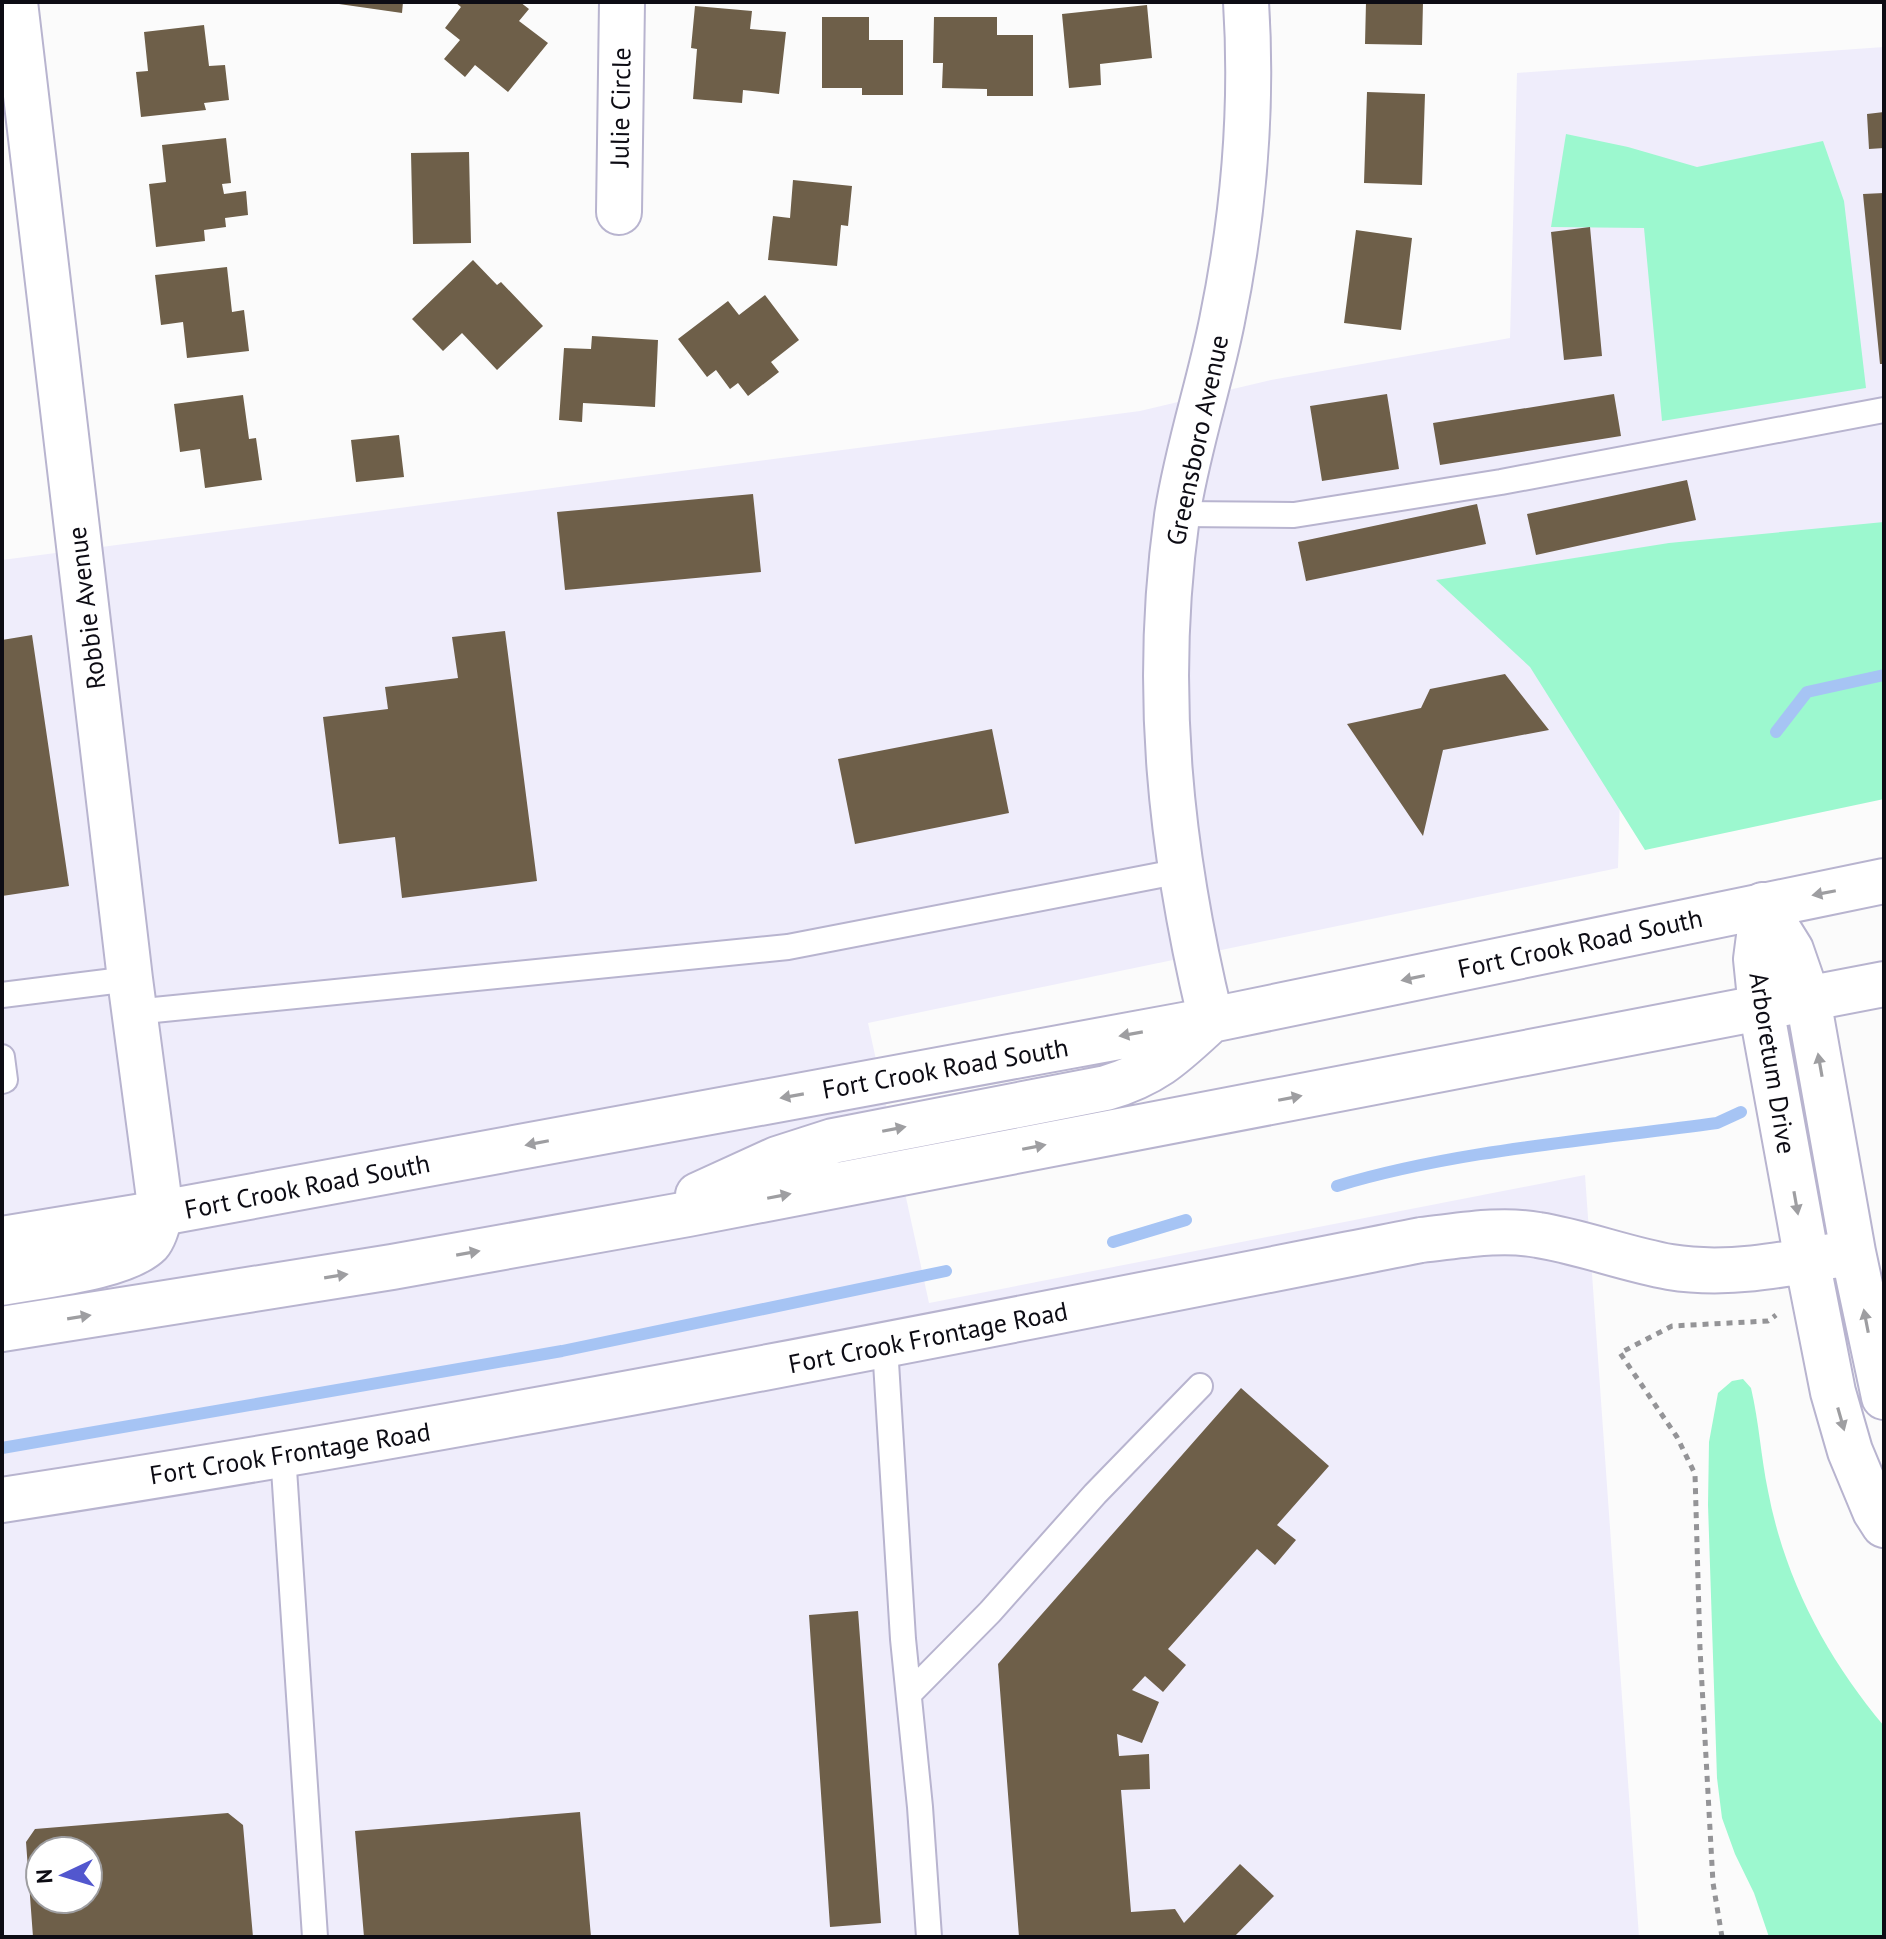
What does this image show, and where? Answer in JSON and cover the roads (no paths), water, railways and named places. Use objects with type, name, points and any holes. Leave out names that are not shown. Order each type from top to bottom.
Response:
[{"type":"street","name":"Robbie Avenue","points":[[15,2],[132,996],[161,1213]]},
{"type":"street","name":"Julie Circle","points":[[619,212],[622,2]]},
{"type":"street","name":"Greensboro Avenue","points":[[1211,1020],[1190,932],[1172,805],[1166,708],[1166,641],[1178,514],[1222,324],[1239,232],[1248,137],[1246,2]]},
{"type":"street","name":"Fort Crook Road South","points":[[2,1239],[161,1213],[1211,1020],[1884,881]]},
{"type":"street","name":"Arboretum Drive","points":[[1763,905],[1791,950],[1808,999],[1853,1252],[1884,1397]]},
{"type":"street","name":"Arboretum Drive","points":[[1763,905],[1756,959],[1761,1008],[1807,1260],[1833,1392],[1850,1451],[1884,1525]]},
{"type":"street","points":[[2,1329],[376,1270],[638,1222],[1884,984]]},
{"type":"street","points":[[638,1222],[777,1159],[833,1141],[1106,1088],[1130,1080],[1154,1069],[1211,1020]]},
{"type":"street","points":[[2,1283],[94,1267],[135,1252],[149,1242],[161,1213]]},
{"type":"street","name":"Fort Crook Frontage Road","points":[[2,1500],[436,1429],[885,1346],[1421,1240],[1485,1233],[1535,1234],[1670,1267],[1720,1270],[1853,1252]]},
{"type":"lane","points":[[1178,514],[1294,515],[1501,482],[1884,410]]},
{"type":"lane","points":[[2,995],[132,996],[788,947],[1181,871]]},
{"type":"lane","points":[[2,1057],[5,1080],[2,1081]]},
{"type":"lane","points":[[885,1346],[903,1639],[929,1937]]},
{"type":"lane","points":[[909,1694],[990,1612],[1095,1494],[1200,1386]]},
{"type":"lane","points":[[283,1454],[315,1937]]},
{"type":"waterway","points":[[1776,732],[1807,692],[1884,675]]},
{"type":"waterway","points":[[1337,1186],[1429,1163],[1477,1155],[1717,1123],[1741,1112]]},
{"type":"waterway","points":[[1113,1242],[1186,1220]]},
{"type":"waterway","points":[[2,1448],[562,1351],[946,1271]]}]
